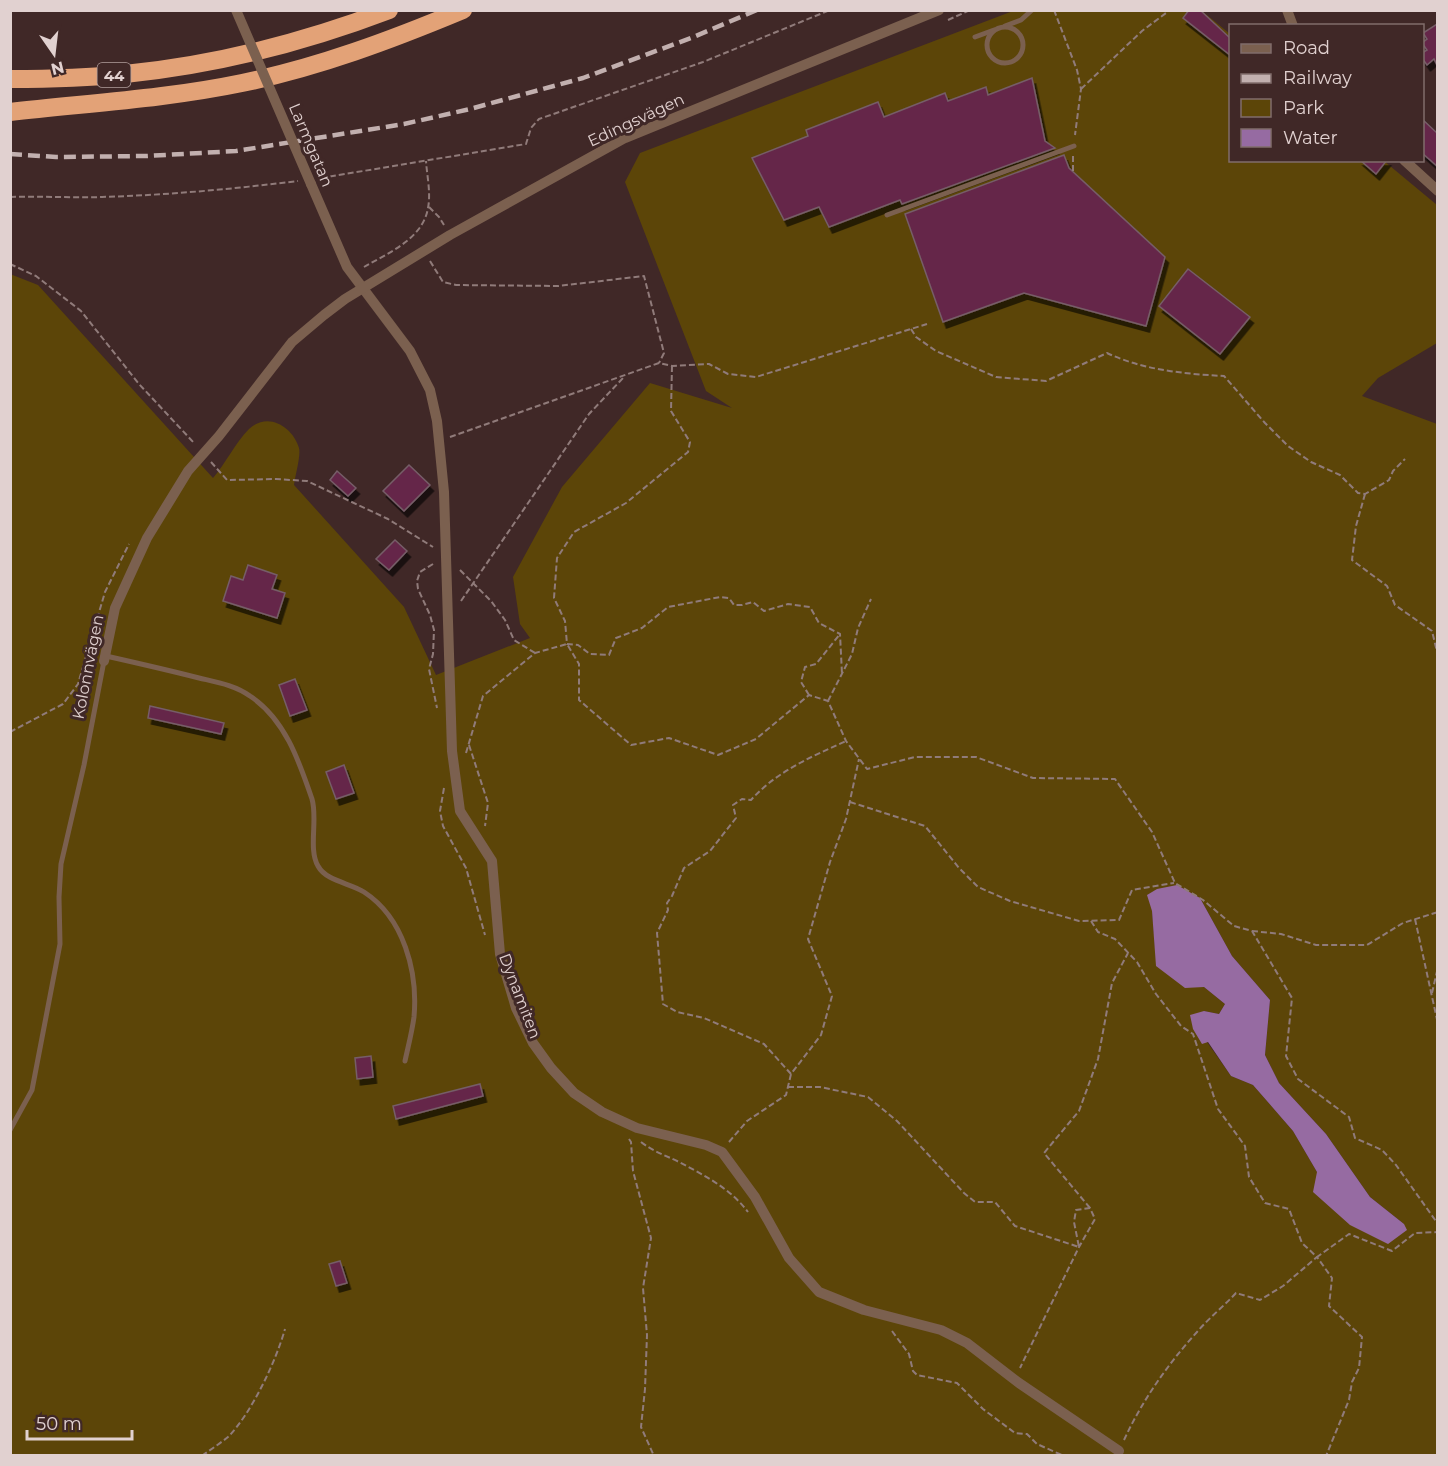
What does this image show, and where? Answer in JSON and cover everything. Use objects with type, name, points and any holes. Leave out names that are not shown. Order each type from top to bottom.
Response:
[{"type":"highway","name":"44","points":[[10,79],[127,74],[197,63],[301,40],[389,10]]},
{"type":"highway","name":"44","points":[[10,107],[131,101],[242,83],[306,68],[358,52],[463,10]]},
{"type":"highway","points":[[10,112],[63,106]]},
{"type":"street","name":"Larmgatan","points":[[236,10],[347,267],[362,290],[410,351],[430,390],[437,421],[444,492],[452,751],[460,811],[492,861],[500,954],[513,997],[533,1042],[551,1068],[574,1092],[602,1112],[637,1128],[706,1145],[722,1152]]},
{"type":"street","name":"Edingsvägen","points":[[362,290],[450,235],[625,138],[939,10]]},
{"type":"street","points":[[1406,162],[1437,191]]},
{"type":"street","name":"Kolonnvägen","points":[[105,659],[115,608],[147,538],[188,471],[219,436],[292,342],[338,305],[362,290]]},
{"type":"street","points":[[722,1152],[755,1197],[789,1258],[819,1292],[864,1310],[941,1330],[966,1343],[1119,1451]]},
{"type":"lane","points":[[975,37],[1021,20],[1032,10]]},
{"type":"lane","points":[[1005,27],[1016,31],[1023,41],[1021,53],[1012,61],[1000,62],[990,54],[988,42],[994,31],[999,28],[1005,27]]},
{"type":"lane","points":[[887,215],[1074,146]]},
{"type":"lane","points":[[105,659],[227,685],[249,695],[277,722],[290,741],[314,804],[314,852],[317,865],[326,876],[352,886],[375,900],[391,917],[401,936],[410,964],[414,990],[414,1018],[405,1061]]},
{"type":"lane","name":"Kolonnvägen","points":[[10,1130],[32,1090],[60,944],[61,864],[105,659]]},
{"type":"path","points":[[10,197],[170,194],[311,181],[526,144],[531,128],[539,119],[703,62],[830,10]]},
{"type":"path","points":[[948,20],[970,10]]},
{"type":"path","points":[[1054,10],[1077,70],[1081,89],[1072,171]]},
{"type":"path","points":[[1081,89],[1142,31],[1170,10]]},
{"type":"path","points":[[364,267],[410,239],[420,229],[429,207],[426,161]]},
{"type":"path","points":[[429,207],[439,216],[450,235]]},
{"type":"path","points":[[424,251],[443,282],[456,285],[558,286],[645,276],[664,353],[659,363]]},
{"type":"path","points":[[10,264],[36,276],[81,310],[139,384],[227,480],[307,481],[388,519],[445,555],[491,601],[505,620],[514,640],[535,653]]},
{"type":"path","points":[[359,264],[387,275]]},
{"type":"path","points":[[439,441],[659,363],[672,366],[709,364],[728,374],[756,377],[927,324]]},
{"type":"path","points":[[910,329],[916,337],[936,351],[996,377],[1046,381],[1086,365],[1107,353],[1121,360],[1186,374],[1224,376],[1288,446],[1311,462],[1340,476],[1358,493],[1365,494],[1389,480],[1393,471],[1405,459]]},
{"type":"path","points":[[672,366],[671,411],[690,442],[688,452],[626,503],[574,532],[557,558],[554,598],[565,621],[567,644],[579,664],[579,700],[631,745],[669,738],[718,755],[756,739],[809,695]]},
{"type":"path","points":[[449,619],[589,414],[625,376]]},
{"type":"path","points":[[1365,494],[1356,526],[1352,560],[1387,586],[1395,605],[1432,631],[1437,656]]},
{"type":"path","points":[[439,714],[429,669],[433,654],[434,630],[417,581],[420,572],[445,555]]},
{"type":"path","points":[[466,754],[483,696],[535,653],[567,644],[578,645],[590,654],[609,655],[616,638],[642,628],[668,607],[720,597],[729,598],[734,605],[753,602],[764,611],[788,604],[810,608],[819,623],[840,634]]},
{"type":"path","points":[[828,701],[852,654],[858,628],[871,599]]},
{"type":"path","points":[[840,634],[842,674]]},
{"type":"path","points":[[840,634],[816,664],[805,667],[801,682],[809,695],[828,701],[846,741],[867,769],[915,757],[975,757],[1033,777],[1115,779],[1152,832],[1175,883],[1203,900],[1233,926],[1252,931],[1281,934],[1316,945],[1367,945],[1403,923],[1437,912]]},
{"type":"path","points":[[791,1074],[765,1044],[704,1018],[677,1012],[663,1004],[657,933],[668,910],[667,903],[684,868],[710,851],[736,818],[734,805],[742,799],[751,800],[764,786],[800,762],[846,741]]},
{"type":"path","points":[[468,744],[488,802],[482,844]]},
{"type":"path","points":[[722,1152],[747,1120],[786,1095],[791,1074],[821,1035],[832,996],[808,939],[830,862],[846,819],[859,759]]},
{"type":"path","name":"Dynamiten","points":[[444,784],[440,812],[443,826],[466,868],[486,939]]},
{"type":"path","points":[[850,802],[925,826],[959,868],[978,887],[1079,921],[1119,920],[1132,890],[1175,883]]},
{"type":"path","points":[[1415,919],[1437,1024]]},
{"type":"path","points":[[1091,921],[1098,932],[1115,939],[1137,962],[1155,994],[1181,1026],[1192,1034],[1218,1109],[1245,1146],[1249,1177],[1265,1203],[1288,1209],[1302,1243],[1317,1257],[1332,1278],[1329,1306],[1362,1337],[1359,1368],[1352,1382],[1349,1400],[1326,1455]]},
{"type":"path","points":[[1252,931],[1292,998],[1286,1056],[1298,1079],[1349,1117],[1355,1138],[1382,1150],[1396,1165],[1437,1224]]},
{"type":"path","points":[[1014,1379],[1095,1219],[1090,1208],[1044,1153],[1079,1111],[1098,1059],[1112,983],[1128,952]]},
{"type":"path","points":[[1432,996],[1437,967]]},
{"type":"path","points":[[788,1087],[820,1087],[868,1097],[897,1121],[964,1194],[975,1202],[995,1202],[1015,1226],[1079,1247]]},
{"type":"path","points":[[628,1137],[631,1142],[633,1171],[651,1238],[643,1288],[647,1335],[641,1427],[654,1455]]},
{"type":"path","points":[[1079,1247],[1074,1222],[1076,1210],[1090,1208]]},
{"type":"path","points":[[1119,1451],[1147,1396],[1157,1382],[1197,1332],[1236,1293],[1260,1300],[1283,1286],[1349,1234],[1392,1251],[1415,1233],[1437,1232]]},
{"type":"path","points":[[202,1455],[228,1436],[248,1411],[280,1348],[285,1329]]},
{"type":"green space","points":[[1013,11],[1202,11],[1229,33],[1229,162],[1385,162],[1437,205],[1437,343],[1378,378],[1362,396],[1437,424],[1437,1455],[11,1455],[10,274],[38,285],[213,478],[244,435],[256,424],[264,421],[272,422],[286,428],[296,440],[299,448],[294,485],[404,607],[436,675],[530,638],[520,624],[513,577],[562,487],[650,383],[732,408],[706,391],[625,182],[640,153]],"holes":[[[1200,898],[1232,956],[1270,1000],[1265,1055],[1279,1083],[1326,1134],[1370,1197],[1404,1224],[1317,1172],[1293,1131],[1253,1085],[1231,1076],[1207,1042],[1204,1011],[1219,1014],[1225,1004],[1155,947],[1152,911]]]},
{"type":"water","points":[[1177,885],[1200,898],[1232,956],[1270,1000],[1265,1055],[1279,1083],[1326,1134],[1370,1197],[1404,1224],[1407,1230],[1388,1244],[1350,1225],[1313,1192],[1317,1172],[1293,1131],[1253,1085],[1231,1076],[1208,1042],[1202,1044],[1193,1029],[1190,1015],[1204,1011],[1219,1014],[1225,1004],[1204,987],[1185,988],[1156,966],[1152,911],[1147,895],[1157,889]]},
{"type":"building","points":[[1189,10],[1200,10],[1229,37],[1229,54],[1183,18]]},
{"type":"building","points":[[1437,24],[1437,65],[1434,59],[1427,65],[1424,61],[1424,52],[1427,50],[1424,41],[1427,39],[1424,32]]},
{"type":"building","points":[[1032,78],[1045,141],[1055,148],[902,204],[900,200],[829,227],[819,207],[784,220],[752,158],[808,136],[806,130],[878,102],[884,117],[945,93],[948,101],[986,87],[988,95]]},
{"type":"building","points":[[1424,121],[1437,133],[1437,166],[1424,155]]},
{"type":"building","points":[[1064,155],[1069,168],[1165,257],[1146,326],[1024,293],[943,322],[905,214]]},
{"type":"building","points":[[1362,162],[1385,162],[1376,174]]},
{"type":"building","points":[[1188,269],[1250,317],[1220,354],[1159,306]]},
{"type":"building","points":[[409,465],[430,485],[404,511],[383,491]]},
{"type":"building","points":[[337,471],[356,488],[348,496],[330,480]]},
{"type":"building","points":[[395,540],[407,551],[389,570],[376,559]]},
{"type":"building","points":[[248,565],[277,575],[272,589],[285,593],[277,618],[223,601],[231,576],[243,580]]},
{"type":"building","points":[[295,679],[307,710],[290,716],[279,685]]},
{"type":"building","points":[[150,706],[224,723],[221,734],[148,718]]},
{"type":"building","points":[[344,765],[354,793],[336,799],[326,772]]},
{"type":"building","points":[[371,1056],[373,1077],[357,1079],[355,1058]]},
{"type":"building","points":[[480,1084],[483,1096],[396,1119],[393,1106]]},
{"type":"building","points":[[340,1261],[347,1283],[336,1286],[329,1264]]},
{"type":"railway","points":[[10,154],[56,157],[146,156],[236,151],[404,124],[470,109],[583,78],[691,38],[757,10]]}]
